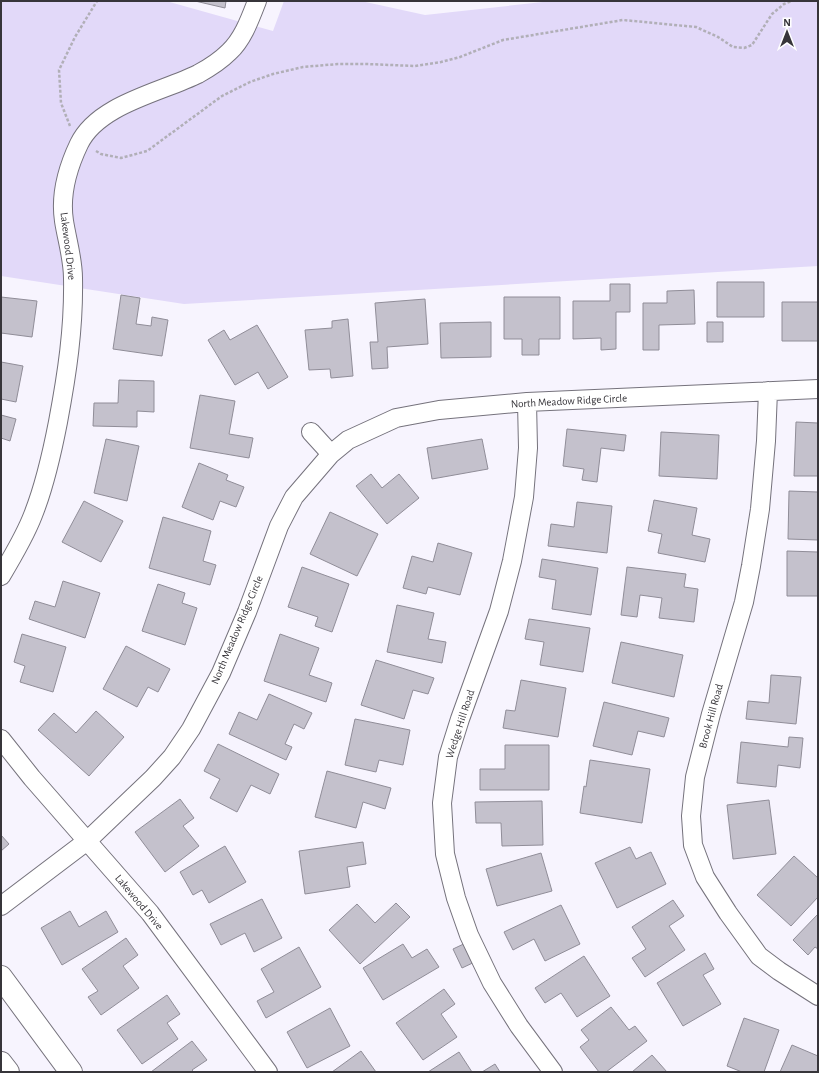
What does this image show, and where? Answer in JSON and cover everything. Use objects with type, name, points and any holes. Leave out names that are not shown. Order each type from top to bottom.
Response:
[{"type":"main road","points":[[1,977],[71,1072]]},
{"type":"main road","points":[[1,1063],[8,1072]]},
{"type":"street","name":"Lakewood Drive","points":[[1,576],[20,544],[33,516],[52,452],[66,382],[70,353],[74,277],[64,219],[63,197],[72,162],[80,142],[99,119],[130,102],[199,74],[216,63],[230,51],[242,34],[257,1]]},
{"type":"street","name":"North Meadow Ridge Circle","points":[[1,906],[87,841],[153,778],[172,757],[191,730],[221,673],[247,612],[278,526],[294,497],[331,454],[348,440],[396,418],[439,410],[527,402],[818,389]]},
{"type":"street","name":"Brook Hill Road","points":[[768,391],[762,486],[752,566],[744,602],[711,714],[697,770],[691,816],[693,845],[705,877],[728,913],[759,956],[818,996]]},
{"type":"street","name":"Wedge Hill Road","points":[[527,402],[528,448],[524,497],[512,560],[499,611],[460,719],[448,757],[442,803],[446,854],[456,898],[469,935],[492,983],[519,1026],[553,1072]]},
{"type":"street","points":[[311,432],[331,454]]},
{"type":"street","name":"Lakewood Drive","points":[[1,739],[32,778],[150,913],[268,1072]]},
{"type":"path","points":[[72,132],[61,102],[59,70],[75,36],[97,1]]},
{"type":"path","points":[[95,150],[101,154],[121,158],[147,151],[222,96],[250,82],[273,74],[303,67],[338,64],[415,66],[460,57],[503,40],[622,20],[696,27],[718,36],[733,47],[744,48],[752,45],[772,14],[784,4],[792,1]]},
{"type":"shaded area","points":[[1,1],[166,1],[273,31],[284,1],[361,1],[425,15],[552,1],[818,1],[818,266],[184,304],[1,276]]},
{"type":"building","points":[[195,1],[226,1],[225,8]]},
{"type":"building","points":[[717,282],[764,282],[764,317],[717,317]]},
{"type":"building","points":[[610,284],[630,284],[630,312],[616,312],[616,349],[601,350],[601,338],[573,339],[573,301],[610,301]]},
{"type":"building","points":[[694,290],[695,324],[659,325],[659,350],[643,350],[643,303],[667,303],[667,291]]},
{"type":"building","points":[[121,295],[140,298],[136,324],[151,326],[152,317],[168,320],[162,356],[113,349]]},
{"type":"building","points":[[1,297],[37,301],[32,337],[1,333]]},
{"type":"building","points":[[504,297],[560,297],[560,339],[539,339],[539,355],[522,355],[522,339],[504,339]]},
{"type":"building","points":[[425,299],[428,344],[387,347],[388,368],[372,369],[370,342],[378,342],[375,303]]},
{"type":"building","points":[[782,302],[818,302],[818,341],[782,341]]},
{"type":"building","points":[[348,319],[353,376],[331,378],[330,369],[309,370],[305,330],[332,328],[332,321]]},
{"type":"building","points":[[491,322],[491,357],[441,358],[440,323]]},
{"type":"building","points":[[707,322],[723,322],[723,342],[707,342]]},
{"type":"building","points":[[257,325],[288,377],[268,389],[258,372],[235,385],[208,340],[224,330],[230,340]]},
{"type":"building","points":[[1,362],[23,366],[16,402],[1,399]]},
{"type":"building","points":[[119,380],[154,381],[154,412],[137,411],[137,427],[93,426],[94,403],[118,403]]},
{"type":"building","points":[[200,395],[235,401],[229,434],[253,438],[249,458],[190,448]]},
{"type":"building","points":[[1,415],[16,419],[10,441],[1,438]]},
{"type":"building","points":[[796,422],[818,423],[818,476],[794,476]]},
{"type":"building","points":[[567,429],[626,435],[624,451],[601,448],[597,482],[582,480],[584,469],[563,466]]},
{"type":"building","points":[[661,432],[719,435],[717,479],[659,476]]},
{"type":"building","points":[[106,439],[139,446],[127,501],[94,493]]},
{"type":"building","points":[[482,439],[488,469],[432,479],[427,448]]},
{"type":"building","points":[[199,463],[228,475],[226,480],[244,487],[236,507],[220,501],[213,520],[182,507]]},
{"type":"building","points":[[371,474],[382,488],[399,474],[419,498],[387,524],[356,486]]},
{"type":"building","points":[[789,491],[818,492],[818,540],[788,539]]},
{"type":"building","points":[[654,500],[697,508],[692,535],[710,539],[705,562],[658,553],[662,534],[648,531]]},
{"type":"building","points":[[84,501],[123,521],[101,562],[62,542]]},
{"type":"building","points":[[577,502],[612,506],[607,553],[548,546],[551,524],[574,527]]},
{"type":"building","points":[[330,512],[378,534],[357,576],[310,554]]},
{"type":"building","points":[[163,517],[211,531],[203,561],[216,565],[210,585],[149,568]]},
{"type":"building","points":[[438,543],[472,553],[460,595],[428,587],[426,594],[403,588],[412,556],[433,562]]},
{"type":"building","points":[[787,551],[818,552],[818,596],[787,596]]},
{"type":"building","points":[[542,559],[598,568],[591,615],[552,609],[556,580],[539,577]]},
{"type":"building","points":[[302,567],[349,584],[332,632],[315,626],[318,617],[288,607]]},
{"type":"building","points":[[627,567],[686,574],[684,587],[698,589],[694,622],[659,618],[662,598],[640,595],[637,617],[621,615]]},
{"type":"building","points":[[63,581],[100,593],[85,638],[29,619],[35,601],[55,607]]},
{"type":"building","points":[[158,584],[185,593],[182,603],[197,608],[185,645],[142,631]]},
{"type":"building","points":[[397,605],[434,613],[428,639],[446,642],[442,663],[387,652]]},
{"type":"building","points":[[529,619],[590,628],[583,672],[540,665],[544,642],[525,639]]},
{"type":"building","points":[[22,634],[66,647],[53,692],[20,682],[25,666],[14,662]]},
{"type":"building","points":[[280,634],[319,648],[309,675],[332,683],[326,702],[264,681]]},
{"type":"building","points":[[621,642],[683,655],[674,697],[612,683]]},
{"type":"building","points":[[126,646],[170,669],[158,692],[148,687],[137,707],[103,689]]},
{"type":"building","points":[[376,660],[434,678],[428,694],[413,690],[404,719],[361,705]]},
{"type":"building","points":[[771,675],[801,677],[796,724],[746,719],[748,701],[769,703]]},
{"type":"building","points":[[521,680],[566,688],[558,737],[503,728],[506,710],[515,711]]},
{"type":"building","points":[[269,694],[312,713],[304,729],[294,724],[285,744],[292,747],[286,760],[229,734],[239,712],[257,720]]},
{"type":"building","points":[[604,702],[669,718],[664,737],[638,731],[632,755],[593,746]]},
{"type":"building","points":[[96,711],[124,737],[89,776],[38,730],[54,713],[76,733]]},
{"type":"building","points":[[355,719],[410,730],[403,765],[379,760],[376,772],[345,765]]},
{"type":"building","points":[[789,737],[803,738],[800,768],[778,765],[776,787],[737,783],[741,742],[788,747]]},
{"type":"building","points":[[218,744],[279,774],[270,794],[251,785],[237,812],[210,798],[220,779],[204,771]]},
{"type":"building","points":[[505,745],[549,745],[549,790],[480,790],[480,769],[505,769]]},
{"type":"building","points":[[590,760],[650,769],[642,823],[580,813]]},
{"type":"building","points":[[327,771],[391,788],[385,809],[363,802],[356,828],[315,817]]},
{"type":"building","points":[[180,799],[194,818],[183,826],[199,846],[165,872],[135,832]]},
{"type":"building","points":[[769,800],[776,854],[733,859],[727,805]]},
{"type":"building","points":[[542,801],[543,845],[502,846],[501,823],[476,823],[475,802]]},
{"type":"building","points":[[1,835],[9,844],[1,851]]},
{"type":"building","points":[[363,842],[366,864],[347,867],[350,887],[305,894],[299,851]]},
{"type":"building","points":[[225,846],[246,882],[209,903],[202,890],[193,895],[180,872]]},
{"type":"building","points":[[630,847],[636,859],[651,852],[666,884],[617,908],[595,863]]},
{"type":"building","points":[[541,853],[552,891],[497,906],[486,869]]},
{"type":"building","points":[[794,856],[818,878],[818,897],[791,926],[757,895]]},
{"type":"building","points":[[262,899],[282,938],[254,952],[245,933],[221,945],[210,924]]},
{"type":"building","points":[[673,900],[684,916],[669,926],[685,950],[645,977],[632,958],[646,949],[632,927]]},
{"type":"building","points":[[396,903],[410,917],[360,964],[329,930],[357,904],[375,923]]},
{"type":"building","points":[[561,905],[580,944],[545,961],[534,939],[513,950],[504,932]]},
{"type":"building","points":[[70,911],[79,927],[106,911],[118,932],[62,965],[41,928]]},
{"type":"building","points":[[818,914],[818,949],[815,947],[808,955],[793,940]]},
{"type":"building","points":[[126,938],[138,955],[123,966],[139,988],[101,1015],[88,997],[98,991],[82,969]]},
{"type":"building","points":[[470,941],[479,960],[462,968],[453,949]]},
{"type":"building","points":[[403,944],[412,958],[427,949],[439,967],[383,1000],[363,968]]},
{"type":"building","points":[[299,947],[321,987],[266,1018],[257,1001],[274,992],[261,969]]},
{"type":"building","points":[[705,953],[714,969],[703,975],[721,1004],[683,1026],[657,983]]},
{"type":"building","points":[[584,956],[610,996],[577,1017],[561,993],[545,1003],[535,988]]},
{"type":"building","points":[[444,989],[455,1004],[441,1014],[457,1037],[423,1060],[396,1023]]},
{"type":"building","points":[[167,995],[180,1014],[167,1023],[178,1039],[142,1064],[117,1030]]},
{"type":"building","points":[[611,1007],[629,1030],[635,1026],[647,1041],[606,1072],[599,1072],[580,1047],[589,1040],[581,1030]]},
{"type":"building","points":[[330,1008],[350,1046],[307,1068],[287,1032]]},
{"type":"building","points":[[744,1018],[779,1030],[764,1072],[742,1072],[727,1066]]},
{"type":"building","points":[[192,1041],[207,1060],[192,1070],[194,1072],[151,1072]]},
{"type":"building","points":[[792,1045],[818,1056],[818,1072],[780,1072]]},
{"type":"building","points":[[361,1051],[376,1072],[332,1072]]},
{"type":"building","points":[[459,1052],[472,1072],[428,1072]]},
{"type":"building","points":[[652,1055],[667,1072],[632,1072]]},
{"type":"building","points":[[495,1064],[500,1072],[482,1072]]}]
